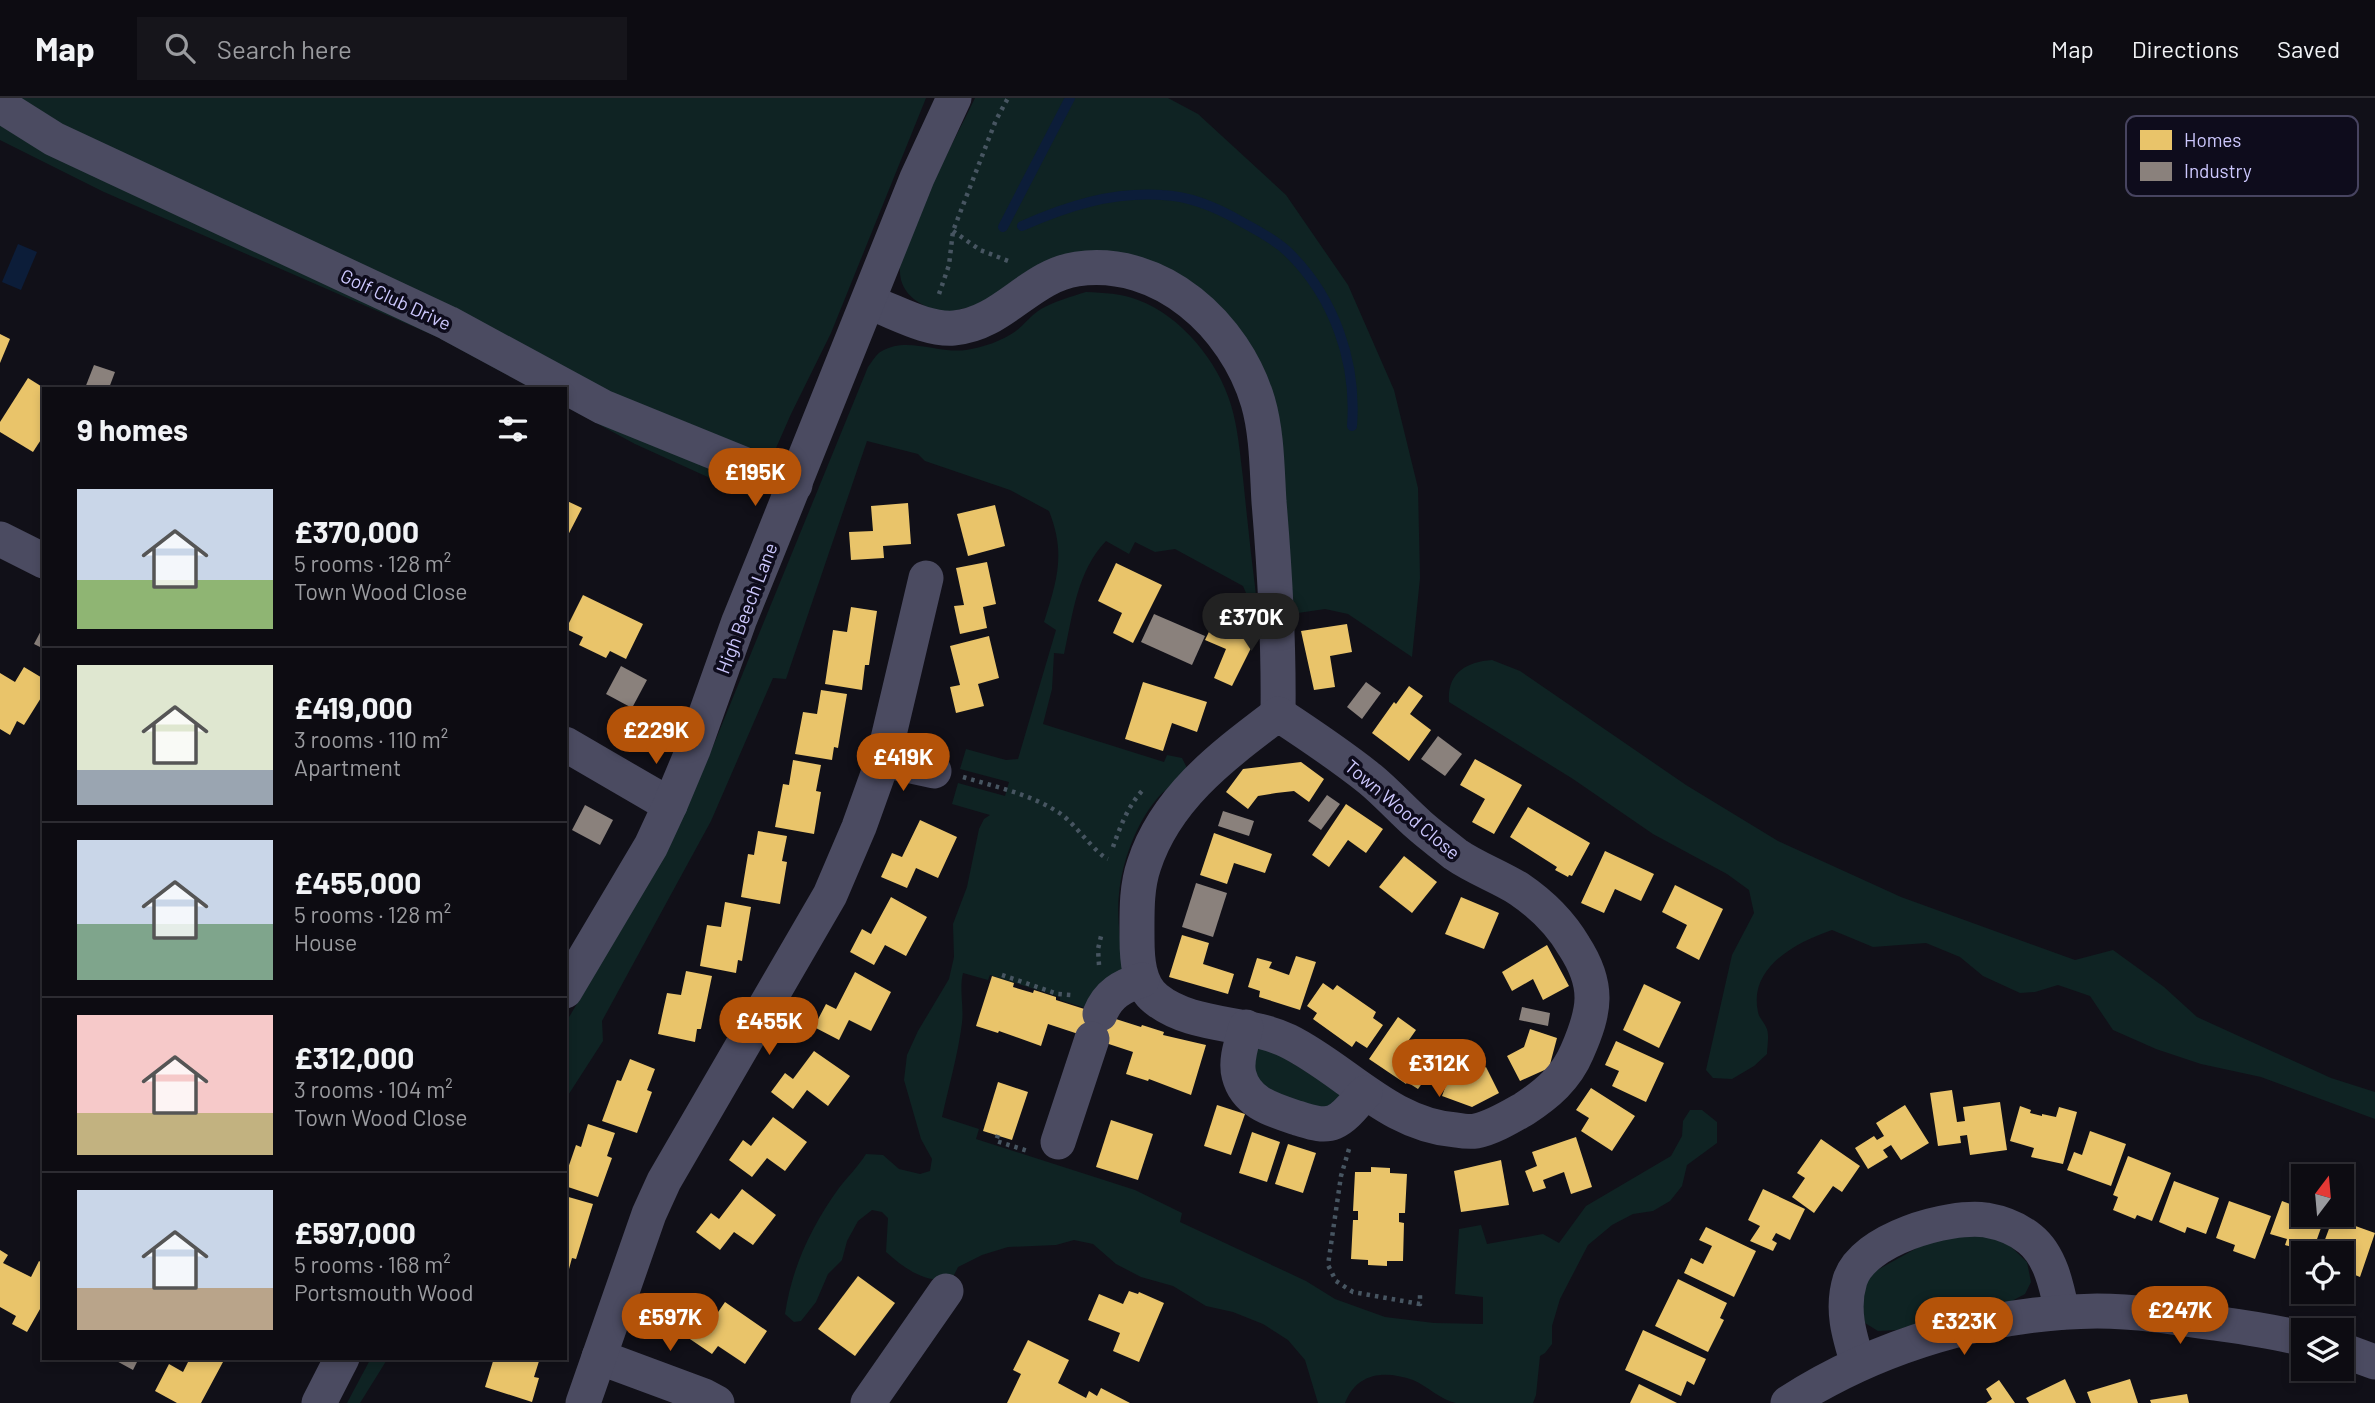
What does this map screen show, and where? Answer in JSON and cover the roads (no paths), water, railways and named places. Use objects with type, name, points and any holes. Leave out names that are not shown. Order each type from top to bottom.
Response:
[{"type":"street","name":"High Beech Lane","points":[[567,988],[651,846],[670,805],[693,751],[739,621],[917,178],[954,98]]},
{"type":"street","name":"Golf Club Drive","points":[[0,105],[54,139],[448,323],[566,387]]},
{"type":"street","points":[[868,302],[928,325],[953,328],[975,324],[1000,312],[1047,278],[1073,269],[1097,267],[1126,270],[1152,279],[1180,294],[1207,315],[1227,339],[1246,370],[1258,403],[1264,435],[1276,592],[1278,714],[1220,758],[1193,784],[1160,830],[1143,866],[1137,903],[1137,955],[1142,980],[1128,984],[1111,994],[1090,1015],[1058,1142]]},
{"type":"street","name":"Golf Club Drive","points":[[567,387],[603,407],[795,485]]},
{"type":"street","points":[[0,539],[42,560]]},
{"type":"street","points":[[583,1403],[649,1214],[664,1181],[830,895],[859,827],[883,760],[926,578]]},
{"type":"street","name":"Town Wood Close","points":[[1142,980],[1153,998],[1171,1008],[1197,1018],[1245,1027],[1285,1039],[1312,1054],[1365,1093],[1405,1117],[1439,1129],[1474,1132],[1512,1116],[1545,1096],[1571,1068],[1585,1035],[1593,1003],[1592,982],[1575,947],[1555,920],[1520,890],[1467,862],[1422,828],[1372,781],[1278,714]]},
{"type":"street","points":[[567,745],[670,805]]},
{"type":"street","points":[[883,760],[948,774]]},
{"type":"street","points":[[1245,1027],[1237,1062],[1238,1073],[1243,1086],[1255,1100],[1268,1109],[1317,1124],[1333,1123],[1365,1093]]},
{"type":"street","points":[[1858,1364],[1847,1329],[1845,1303],[1851,1277],[1866,1257],[1885,1244],[1919,1229],[1956,1220],[1986,1220],[2013,1228],[2033,1241],[2047,1261],[2062,1312]]},
{"type":"street","points":[[868,1403],[946,1291]]},
{"type":"street","points":[[1788,1403],[1858,1364],[1961,1328],[2013,1317],[2099,1311],[2171,1316],[2291,1337]]},
{"type":"street","points":[[2354,1354],[2375,1362]]},
{"type":"street","points":[[599,1357],[717,1403]]},
{"type":"street","points":[[319,1403],[341,1360]]},
{"type":"water","points":[[18,244],[37,252],[21,290],[2,282]]},
{"type":"waterway","points":[[1003,227],[1070,98]]},
{"type":"waterway","points":[[1022,226],[1056,212],[1107,198],[1162,195],[1204,204],[1265,235],[1287,251],[1303,269],[1330,309],[1339,331],[1351,378],[1352,426]]}]
